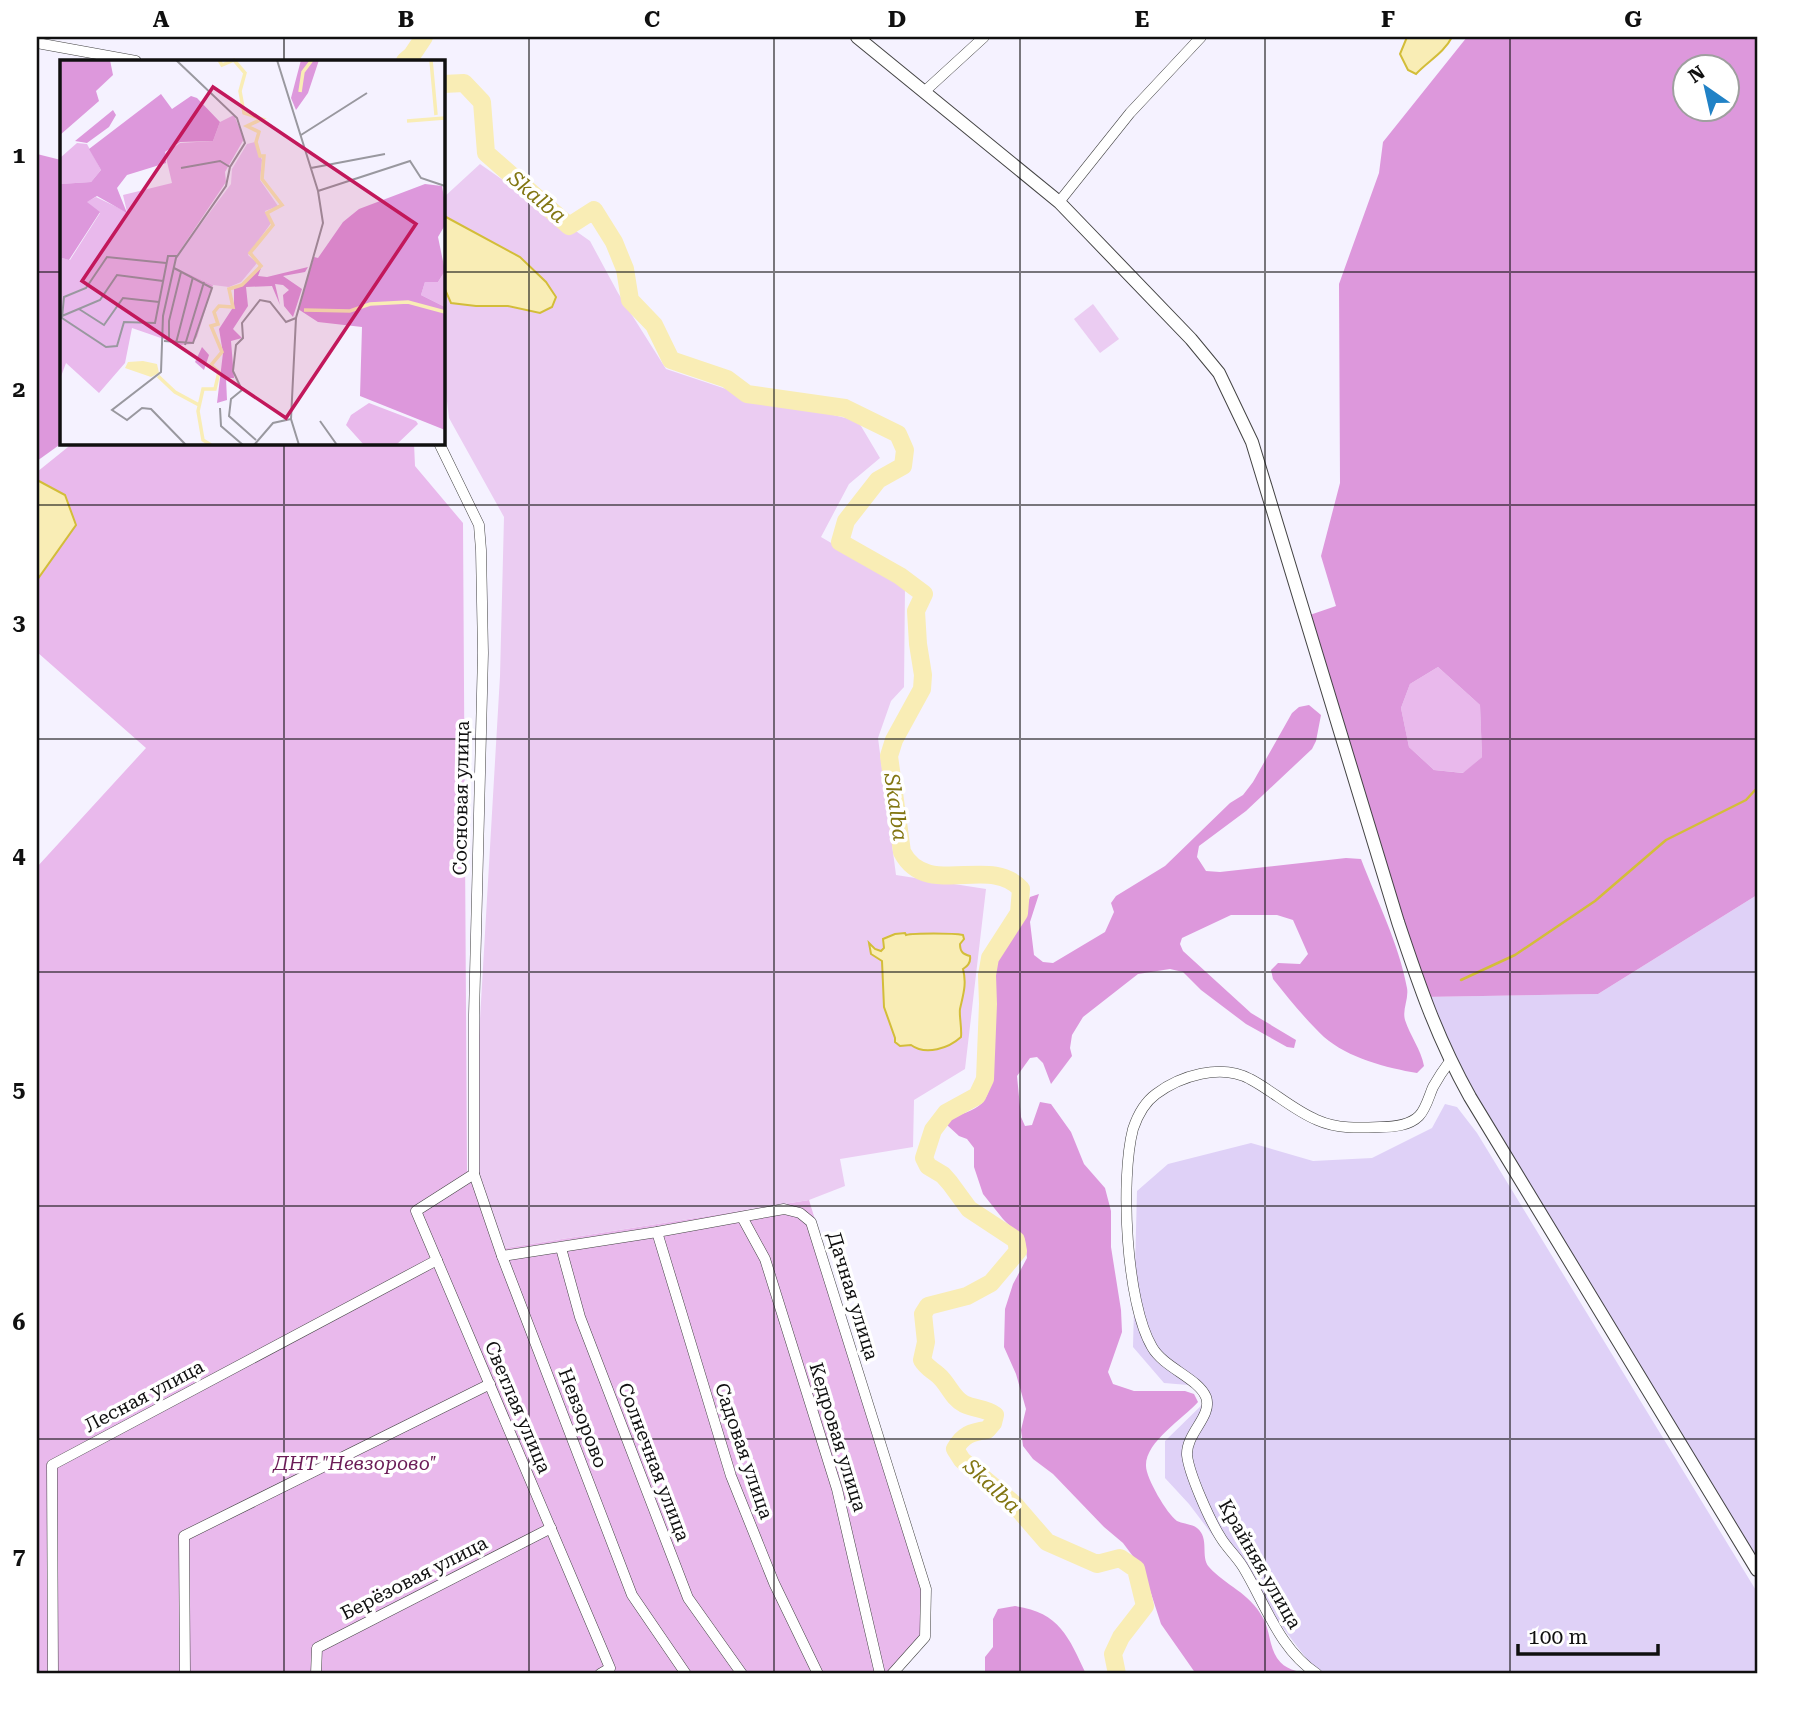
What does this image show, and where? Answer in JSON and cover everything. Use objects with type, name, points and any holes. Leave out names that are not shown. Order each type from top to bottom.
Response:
[{"type":"street","points":[[857,37],[1059,202],[1191,339],[1219,373],[1240,412],[1251,442],[1398,922],[1423,997],[1450,1060],[1757,1570]]},
{"type":"street","points":[[925,92],[984,37]]},
{"type":"street","points":[[1059,202],[1130,113],[1201,37]]},
{"type":"street","points":[[37,43],[130,60]]},
{"type":"street","name":"Сосновая улица","points":[[439,444],[479,524],[481,550],[483,653],[473,1169]]},
{"type":"street","name":"Крайняя улица","points":[[1317,1674],[1296,1657],[1283,1641],[1243,1567],[1213,1524],[1188,1459],[1187,1447],[1191,1435],[1205,1415],[1206,1397],[1152,1348],[1137,1312],[1130,1263],[1128,1195],[1133,1128],[1141,1111],[1154,1096],[1191,1077],[1221,1072],[1250,1079],[1317,1120],[1338,1126],[1361,1128],[1402,1126],[1420,1115],[1450,1060]]},
{"type":"street","name":"Невзорово","points":[[473,1169],[502,1256],[632,1595],[686,1674]]},
{"type":"street","name":"Светлая улица","points":[[473,1169],[416,1211],[610,1668],[600,1674]]},
{"type":"street","name":"Дачная улица","points":[[502,1256],[784,1209],[800,1213],[811,1222],[926,1588],[925,1637],[892,1674]]},
{"type":"street","name":"Кедровая улица","points":[[743,1217],[765,1259],[837,1489],[880,1674]]},
{"type":"street","name":"Садовая улица","points":[[657,1232],[731,1476],[774,1583],[818,1674]]},
{"type":"street","name":"Солнечная улица","points":[[561,1248],[580,1317],[688,1598],[742,1674]]},
{"type":"street","name":"Лесная улица","points":[[53,1674],[52,1465],[437,1260]]},
{"type":"street","points":[[185,1674],[184,1536],[490,1384]]},
{"type":"street","name":"Берёзовая улица","points":[[316,1674],[317,1648],[551,1528]]},
{"type":"shaded area","points":[[1407,37],[1452,37],[1416,74],[1408,70],[1400,54]]},
{"type":"shaded area","points":[[1467,37],[1757,37],[1757,895],[1598,994],[1423,997],[1304,617],[1336,606],[1321,556],[1340,483],[1339,284],[1379,173],[1383,142]],"holes":[[[1438,667],[1480,705],[1482,757],[1463,773],[1434,770],[1409,747],[1401,708],[1410,684]]]},
{"type":"shaded area","points":[[37,154],[60,160],[61,444],[37,461]]},
{"type":"shaded area","points":[[480,164],[590,241],[618,293],[666,369],[726,389],[858,421],[880,458],[849,484],[821,537],[905,586],[904,687],[891,701],[878,738],[896,875],[986,889],[965,1069],[914,1100],[913,1147],[840,1159],[845,1186],[809,1200],[499,1249],[471,1173],[500,676],[504,517],[449,418],[444,376],[444,197]]},
{"type":"shaded area","points":[[444,218],[520,257],[546,282],[556,297],[552,307],[540,313],[508,306],[451,303],[444,287]]},
{"type":"shaded area","points":[[1093,304],[1119,339],[1100,353],[1074,319]]},
{"type":"shaded area","points":[[37,480],[65,495],[76,525],[37,580]]},
{"type":"shaded area","points":[[1309,705],[1321,715],[1312,749],[1246,811],[1199,846],[1197,857],[1206,871],[1220,872],[1346,858],[1361,859],[1399,955],[1407,988],[1405,1020],[1424,1066],[1417,1073],[1381,1065],[1344,1051],[1324,1037],[1273,979],[1271,970],[1278,963],[1300,964],[1308,954],[1293,920],[1277,915],[1231,915],[1182,938],[1180,944],[1183,951],[1251,1013],[1296,1040],[1294,1048],[1287,1047],[1246,1024],[1201,990],[1183,972],[1170,969],[1138,974],[1083,1017],[1072,1035],[1072,1056],[1051,1084],[1043,1063],[1037,1057],[1030,1058],[1017,1076],[1021,1117],[1025,1126],[1032,1125],[1040,1102],[1051,1104],[1071,1132],[1084,1164],[1105,1188],[1111,1211],[1111,1247],[1122,1332],[1108,1372],[1113,1384],[1134,1391],[1185,1391],[1194,1394],[1198,1402],[1166,1431],[1147,1457],[1147,1472],[1153,1487],[1177,1521],[1201,1532],[1209,1567],[1257,1609],[1280,1662],[1309,1674],[1196,1674],[1161,1624],[1145,1575],[1123,1543],[1053,1474],[1033,1459],[1023,1446],[1021,1430],[1026,1409],[1016,1374],[1004,1347],[1005,1309],[1013,1284],[1027,1258],[1025,1241],[983,1194],[974,1167],[974,1148],[967,1139],[959,1136],[947,1125],[948,1119],[979,1106],[989,1092],[994,1058],[992,983],[995,964],[1018,928],[1030,897],[1039,894],[1030,922],[1034,955],[1043,962],[1053,963],[1105,932],[1114,912],[1111,903],[1116,896],[1165,866],[1230,803],[1243,795],[1292,713],[1299,707]]},
{"type":"shaded area","points":[[1757,895],[1757,1570],[1470,1097],[1423,997],[1598,994]]},
{"type":"shaded area","points":[[905,933],[963,935],[961,949],[970,958],[969,964],[963,969],[965,985],[960,1012],[961,1037],[944,1047],[923,1050],[911,1045],[900,1046],[895,1042],[884,1007],[882,961],[871,954],[869,943],[881,951],[884,948],[883,939]]},
{"type":"shaded area","points":[[1445,1104],[1457,1107],[1477,1133],[1757,1592],[1757,1674],[1318,1674],[1189,1504],[1165,1478],[1165,1441],[1210,1397],[1200,1386],[1164,1383],[1133,1347],[1137,1191],[1168,1164],[1251,1143],[1313,1161],[1372,1158],[1432,1128]]},
{"type":"shaded area","points":[[1015,1606],[1042,1614],[1061,1628],[1086,1674],[985,1674],[985,1657],[993,1647],[993,1619],[998,1609]]},
{"type":"green space","name":"ДНТ \"Невзорово\"","points":[[72,444],[414,444],[415,466],[463,523],[467,1171],[471,1173],[499,1249],[809,1200],[926,1582],[920,1645],[897,1674],[37,1674],[37,867],[146,748],[37,652],[37,472]]},
{"type":"green space","points":[[1438,667],[1480,705],[1482,757],[1464,773],[1434,770],[1409,747],[1401,708],[1410,684]]},
{"type":"waterway","name":"Skalba","points":[[406,60],[424,37]]},
{"type":"waterway","name":"Skalba","points":[[444,84],[464,83],[482,102],[486,153],[569,226],[594,210],[614,242],[625,269],[630,300],[654,325],[671,360],[727,379],[747,394],[845,408],[898,434],[905,450],[903,466],[878,480],[846,521],[840,542],[900,576],[924,594],[916,611],[922,689],[894,740],[889,756],[902,852],[913,866],[927,873],[942,876],[993,875],[1008,879],[1021,889],[1019,913],[990,958],[987,975],[985,1079],[977,1096],[946,1113],[933,1130],[924,1158],[928,1166],[943,1175],[969,1209],[1016,1240],[1018,1251],[991,1283],[967,1296],[928,1306],[923,1314],[926,1342],[922,1360],[960,1401],[995,1415],[987,1430],[968,1435],[958,1444],[955,1449],[962,1460],[1014,1504],[1047,1542],[1097,1564],[1120,1558],[1136,1569],[1145,1606],[1121,1637],[1113,1654],[1117,1674]]},
{"type":"waterway","points":[[1461,980],[1515,955],[1595,901],[1666,840],[1746,800],[1757,788]]}]
